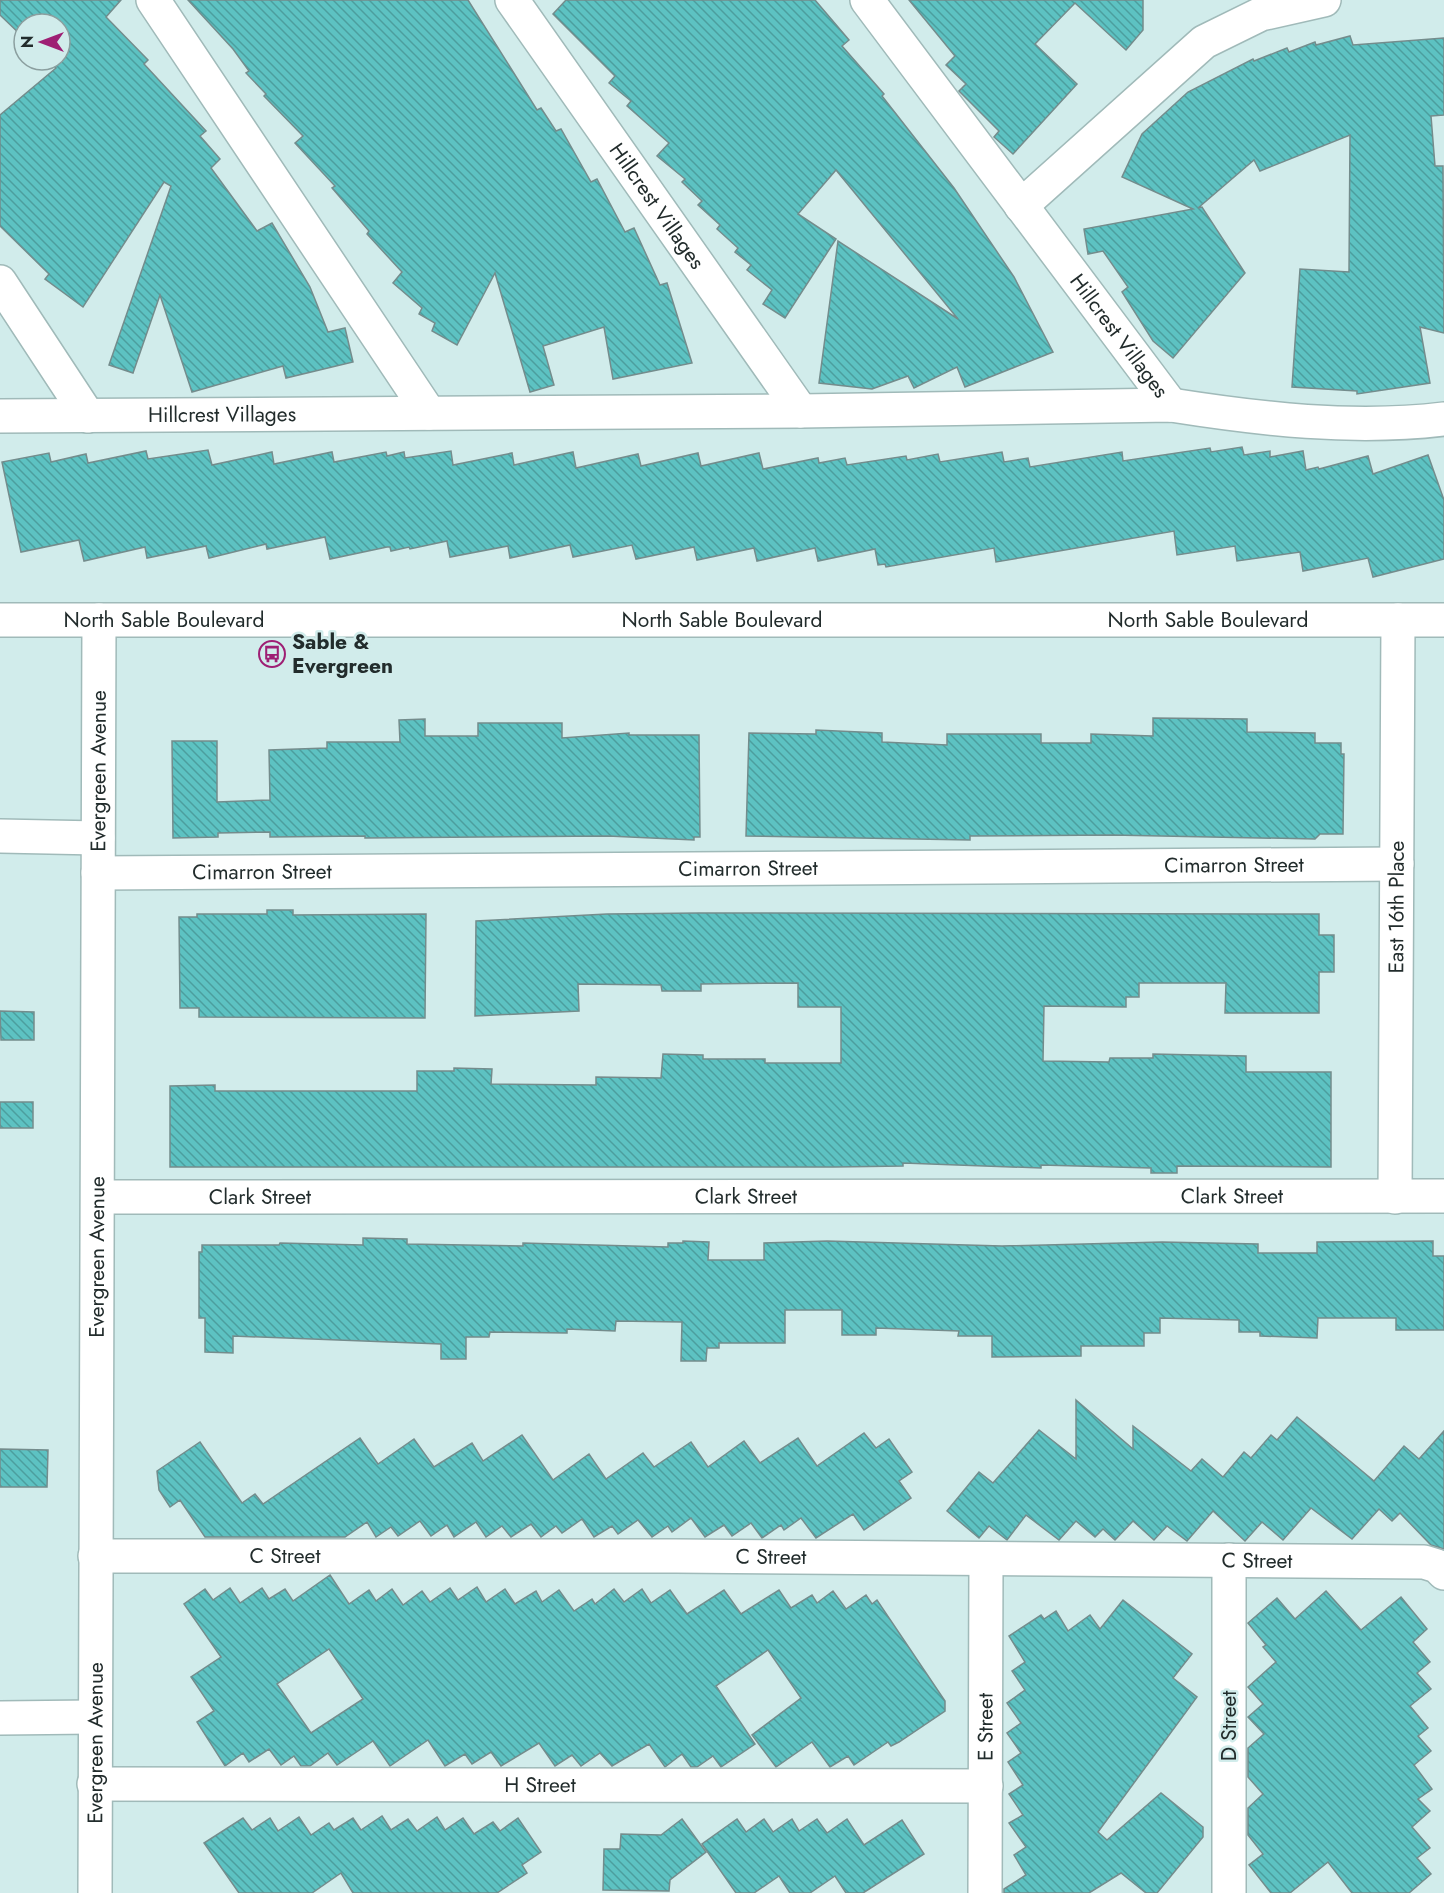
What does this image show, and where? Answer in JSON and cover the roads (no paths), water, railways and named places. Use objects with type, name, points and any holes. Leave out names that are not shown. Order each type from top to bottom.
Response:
[{"type":"street","points":[[153,0],[429,413]]},
{"type":"street","name":"Hillcrest Villages","points":[[512,0],[801,411]]},
{"type":"street","name":"Hillcrest Villages","points":[[867,0],[1171,405]]},
{"type":"street","points":[[1021,206],[1204,42],[1261,14],[1324,0]]},
{"type":"street","points":[[0,282],[88,416]]},
{"type":"street","points":[[1171,405],[1231,415],[1348,424],[1444,419]]},
{"type":"street","name":"Hillcrest Villages","points":[[0,416],[801,411],[1171,405]]},
{"type":"street","name":"North Sable Boulevard","points":[[0,620],[1444,620]]},
{"type":"street","name":"Evergreen Avenue","points":[[95,1893],[99,620]]},
{"type":"street","name":"East 16th Place","points":[[1395,1197],[1398,620]]},
{"type":"street","points":[[0,836],[98,838]]},
{"type":"street","name":"Cimarron Street","points":[[98,873],[1397,864]]},
{"type":"street","name":"Clark Street","points":[[98,1197],[1444,1196]]},
{"type":"street","name":"C Street","points":[[95,1556],[1424,1562],[1437,1566],[1444,1573]]},
{"type":"street","name":"E Street","points":[[985,1893],[986,1559]]},
{"type":"street","name":"D Street","points":[[1229,1560],[1229,1893]]},
{"type":"street","points":[[0,1718],[94,1717]]},
{"type":"street","name":"H Street","points":[[94,1784],[986,1786]]},
{"type":"place","name":"Sable & Evergreen","points":[[272,654]]}]
